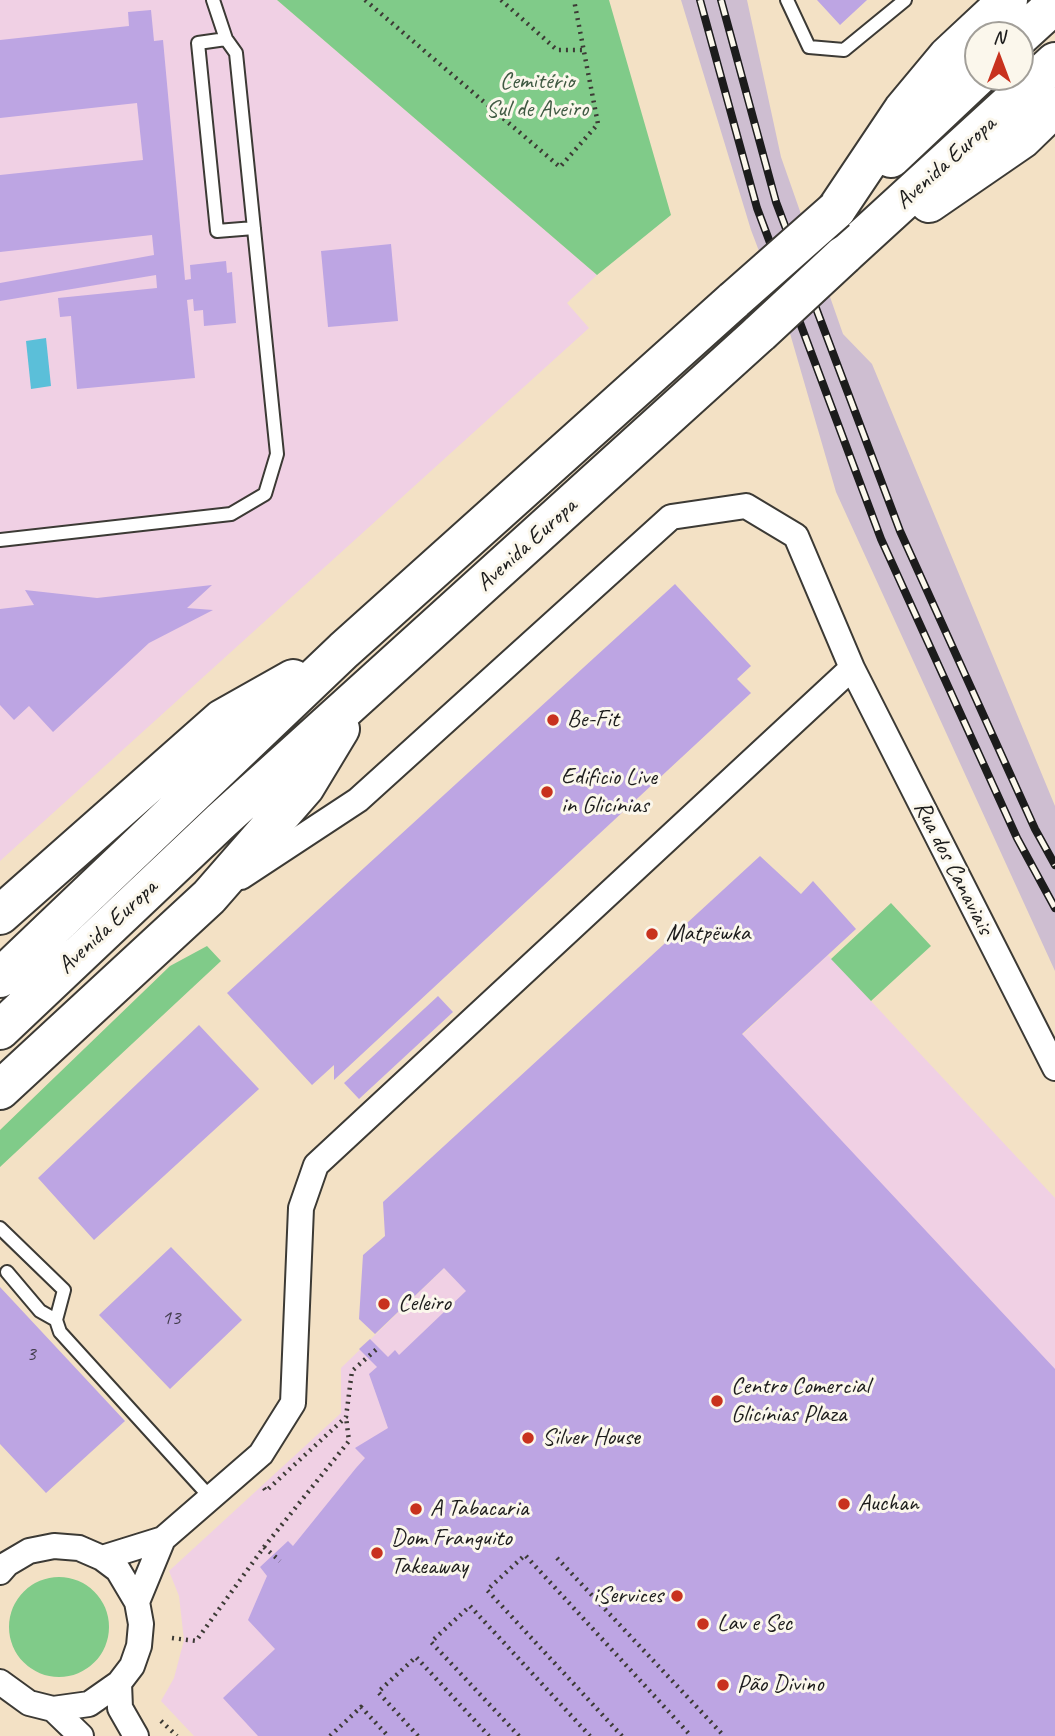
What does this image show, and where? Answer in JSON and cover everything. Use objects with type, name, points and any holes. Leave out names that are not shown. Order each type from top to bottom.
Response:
[{"type":"main road","points":[[836,209],[903,110],[948,55],[1008,0]]},
{"type":"main road","points":[[1034,23],[1055,4]]},
{"type":"main road","points":[[1039,100],[1055,62]]},
{"type":"main road","name":"Avenida Europa","points":[[0,978],[344,650],[836,209],[964,89]]},
{"type":"main road","name":"Avenida Europa","points":[[0,1030],[220,821],[844,256],[961,183],[1022,139],[1039,100]]},
{"type":"main road","points":[[0,915],[222,719],[344,650]]},
{"type":"main road","points":[[0,1090],[206,900],[305,787],[361,694]]},
{"type":"street","name":"Rua dos Canaviais","points":[[206,900],[358,800],[671,517],[746,506],[796,536],[852,668],[1055,1068]]},
{"type":"street","points":[[138,1602],[163,1539],[209,1496],[261,1454],[293,1403],[301,1208],[316,1165],[852,668]]},
{"type":"street","points":[[102,1558],[163,1539]]},
{"type":"street","points":[[0,1572],[29,1551],[54,1546],[79,1548],[102,1558],[130,1585],[138,1602],[141,1624],[139,1646],[132,1666],[119,1683],[89,1704],[53,1709],[29,1703],[0,1682]]},
{"type":"street","points":[[119,1683],[120,1708],[136,1736]]},
{"type":"street","points":[[53,1709],[81,1736]]},
{"type":"lane","points":[[0,540],[231,514],[265,494],[277,454],[254,228],[236,54],[226,39],[214,0]]},
{"type":"lane","points":[[787,0],[809,47],[844,50],[905,0]]},
{"type":"lane","points":[[226,39],[198,43],[217,231],[254,228]]},
{"type":"lane","points":[[0,1227],[64,1290],[56,1320],[60,1332],[209,1496]]},
{"type":"lane","points":[[7,1272],[40,1311],[56,1320]]},
{"type":"path","points":[[365,0],[560,167],[597,124],[574,0]]},
{"type":"path","points":[[501,0],[556,50],[584,50]]},
{"type":"path","points":[[172,1639],[196,1640],[264,1547],[349,1441],[346,1417],[352,1371],[379,1347]]},
{"type":"path","points":[[256,1480],[266,1491],[346,1417]]},
{"type":"path","points":[[264,1547],[280,1561]]},
{"type":"path","points":[[622,1736],[487,1590],[525,1555],[691,1736]]},
{"type":"path","points":[[556,1558],[723,1736]]},
{"type":"path","points":[[519,1736],[431,1642],[470,1606],[590,1736]]},
{"type":"path","points":[[418,1736],[378,1692],[416,1657],[489,1736]]},
{"type":"path","points":[[331,1736],[361,1707],[388,1736]]},
{"type":"path","points":[[153,1713],[177,1736]]},
{"type":"shaded area","points":[[0,0],[277,0],[597,275],[567,303],[589,328],[0,861]]},
{"type":"shaded area","points":[[681,0],[747,0],[781,157],[843,334],[872,364],[1055,806],[1055,971],[836,492],[789,330],[751,230]]},
{"type":"shaded area","name":"Centro Comercial Glicínias Plaza","points":[[828,955],[1055,1198],[1055,1736],[194,1736],[161,1701],[174,1678],[184,1640],[179,1596],[169,1571],[341,1413],[341,1368],[444,1268],[467,1291]]},
{"type":"green space","name":"Cemitério Sul de Aveiro","points":[[277,0],[609,0],[671,215],[597,275]]},
{"type":"green space","points":[[891,903],[931,946],[871,1001],[831,959]]},
{"type":"green space","points":[[207,946],[221,961],[0,1167],[0,1130],[170,966]]},
{"type":"green space","points":[[59,1577],[87,1585],[101,1599],[109,1627],[101,1655],[87,1669],[59,1677],[31,1669],[17,1655],[9,1627],[17,1599],[31,1585]]},
{"type":"water","points":[[46,338],[51,386],[31,389],[26,341]]},
{"type":"building","points":[[817,0],[867,0],[840,25]]},
{"type":"building","points":[[151,10],[154,41],[163,40],[185,280],[191,279],[190,265],[226,261],[227,273],[232,272],[236,323],[204,326],[203,310],[194,311],[193,299],[187,300],[195,378],[77,389],[71,316],[60,317],[58,298],[157,288],[156,275],[0,301],[0,283],[154,255],[152,235],[0,252],[0,175],[143,160],[137,103],[0,118],[0,40],[129,26],[128,12]]},
{"type":"building","points":[[391,244],[398,321],[328,327],[321,251]]},
{"type":"building","name":"Edificio Live in Glicínias","points":[[675,584],[751,666],[737,679],[751,693],[334,1080],[334,1065],[312,1085],[227,993]]},
{"type":"building","points":[[212,585],[187,608],[213,610],[149,643],[53,732],[29,706],[14,720],[0,705],[0,609],[34,605],[25,590],[97,598]]},
{"type":"building","name":"Centro Comercial Glicínias Plaza","points":[[760,856],[801,894],[813,881],[856,929],[742,1034],[1055,1369],[1055,1736],[258,1736],[223,1698],[275,1649],[248,1620],[267,1576],[260,1567],[288,1541],[293,1546],[365,1458],[355,1448],[388,1428],[369,1374],[377,1367],[359,1349],[370,1339],[388,1357],[395,1350],[399,1355],[466,1291],[444,1268],[375,1334],[359,1319],[363,1255],[385,1236],[383,1202]]},
{"type":"building","points":[[438,996],[453,1012],[359,1099],[344,1083]]},
{"type":"building","points":[[199,1025],[259,1089],[94,1240],[38,1178]]},
{"type":"building","points":[[171,1247],[242,1320],[170,1389],[99,1315]]},
{"type":"building","points":[[0,1287],[125,1421],[46,1493],[0,1444]]},
{"type":"railway","points":[[700,0],[757,208],[881,539],[1017,838],[1055,908]]},
{"type":"railway","points":[[721,0],[776,202],[900,531],[1035,829],[1055,865]]},
{"type":"place","name":"Be-Fit","points":[[553,720]]},
{"type":"place","name":"Edificio Live in Glicínias","points":[[547,792]]},
{"type":"place","name":"Matpëwka","points":[[652,934]]},
{"type":"place","name":"Celeiro","points":[[384,1304]]},
{"type":"place","name":"Centro Comercial Glicínias Plaza","points":[[717,1401]]},
{"type":"place","name":"Silver House","points":[[528,1438]]},
{"type":"place","name":"Auchan","points":[[844,1504]]},
{"type":"place","name":"A Tabacaria","points":[[416,1509]]},
{"type":"place","name":"Dom Franguito Takeaway","points":[[377,1553]]},
{"type":"place","name":"iServices","points":[[677,1596]]},
{"type":"place","name":"Lav e Sec","points":[[703,1624]]},
{"type":"place","name":"Pão Divino","points":[[723,1685]]}]
